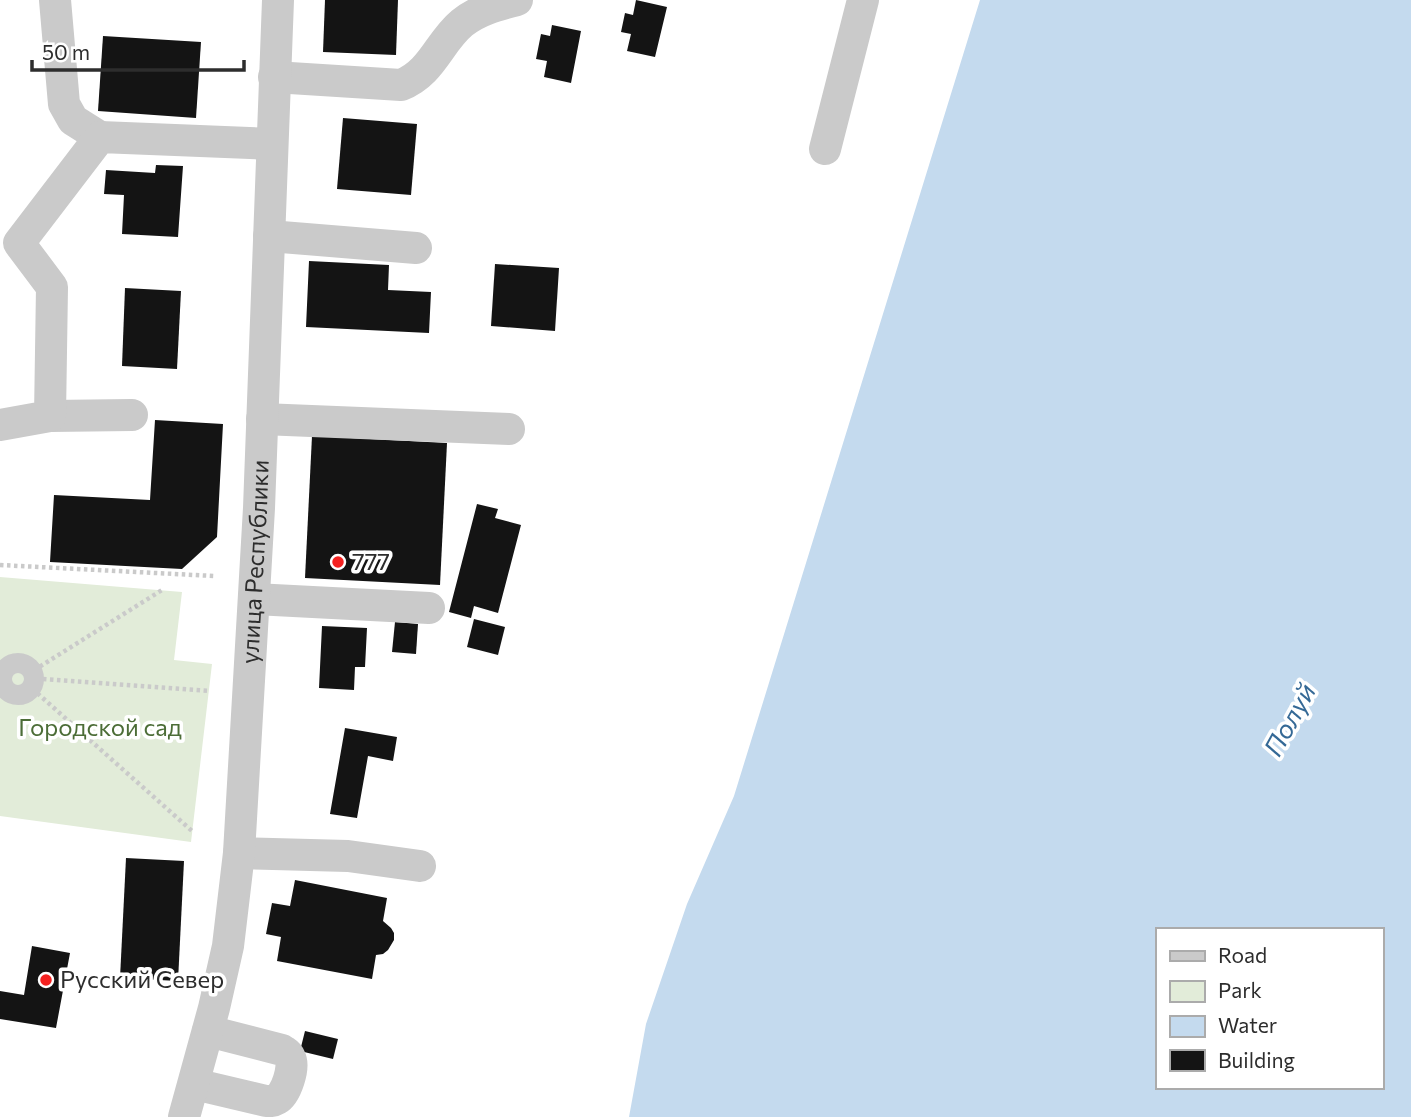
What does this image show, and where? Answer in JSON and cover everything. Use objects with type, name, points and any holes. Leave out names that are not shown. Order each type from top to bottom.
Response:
[{"type":"street","points":[[55,0],[64,104],[73,120],[100,136],[272,144]]},
{"type":"street","name":"улица Республики","points":[[184,1117],[228,946],[239,853],[254,598],[278,0]]},
{"type":"street","points":[[274,77],[401,85],[413,80],[424,70],[460,25],[491,7],[517,0]]},
{"type":"street","points":[[825,149],[863,0]]},
{"type":"street","points":[[50,416],[52,287],[10,244],[100,136]]},
{"type":"street","points":[[268,236],[416,248]]},
{"type":"street","points":[[0,425],[50,416],[132,415]]},
{"type":"street","points":[[262,419],[509,429]]},
{"type":"street","points":[[254,598],[429,608]]},
{"type":"street","points":[[239,853],[348,856],[420,866]]},
{"type":"street","points":[[194,1084],[273,1101],[285,1091],[292,1069],[292,1060],[282,1050],[208,1031]]},
{"type":"path","points":[[0,565],[214,576]]},
{"type":"path","points":[[14,676],[162,590]]},
{"type":"path","points":[[14,676],[209,691]]},
{"type":"path","points":[[14,676],[192,831]]},
{"type":"green space","name":"Городской сад","points":[[0,577],[182,592],[174,660],[212,664],[191,842],[0,816]]},
{"type":"water","name":"Полуй","points":[[980,0],[1411,0],[1411,1117],[629,1117],[646,1024],[687,904],[734,796]]},
{"type":"building","points":[[325,0],[398,0],[396,55],[323,52]]},
{"type":"building","points":[[636,0],[667,7],[655,57],[627,51],[631,34],[621,32],[625,13],[633,15]]},
{"type":"building","points":[[552,25],[581,31],[571,83],[544,77],[547,61],[536,59],[541,34],[550,36]]},
{"type":"building","points":[[103,36],[201,42],[196,118],[98,111]]},
{"type":"building","points":[[343,118],[417,124],[411,195],[337,189]]},
{"type":"building","points":[[156,165],[183,166],[178,237],[122,234],[124,195],[104,194],[106,170],[155,173]]},
{"type":"building","points":[[309,261],[389,265],[388,290],[431,292],[429,333],[306,327]]},
{"type":"building","points":[[495,264],[559,268],[555,331],[491,326]]},
{"type":"building","points":[[125,288],[181,291],[177,369],[122,366]]},
{"type":"building","points":[[155,420],[223,424],[217,537],[182,569],[50,562],[54,495],[150,500]]},
{"type":"building","points":[[312,436],[447,443],[440,585],[305,578]]},
{"type":"building","points":[[477,504],[498,509],[495,518],[521,525],[498,613],[474,606],[471,618],[449,612]]},
{"type":"building","points":[[474,619],[505,627],[498,655],[467,647]]},
{"type":"building","points":[[395,622],[418,624],[416,654],[392,652]]},
{"type":"building","points":[[322,626],[367,628],[365,667],[355,667],[354,690],[319,688]]},
{"type":"building","points":[[345,728],[397,737],[393,761],[368,756],[357,818],[330,814]]},
{"type":"building","points":[[126,858],[184,861],[178,981],[120,978]]},
{"type":"building","points":[[295,880],[387,898],[383,921],[394,933],[394,940],[388,950],[376,955],[372,979],[277,961],[281,937],[266,934],[272,903],[290,906]]},
{"type":"building","points":[[32,946],[70,953],[56,1028],[0,1019],[0,991],[24,995]]},
{"type":"building","points":[[305,1031],[338,1039],[333,1059],[300,1051]]},
{"type":"place","name":"777","points":[[338,562]]},
{"type":"place","name":"Русский Север","points":[[46,980]]}]
